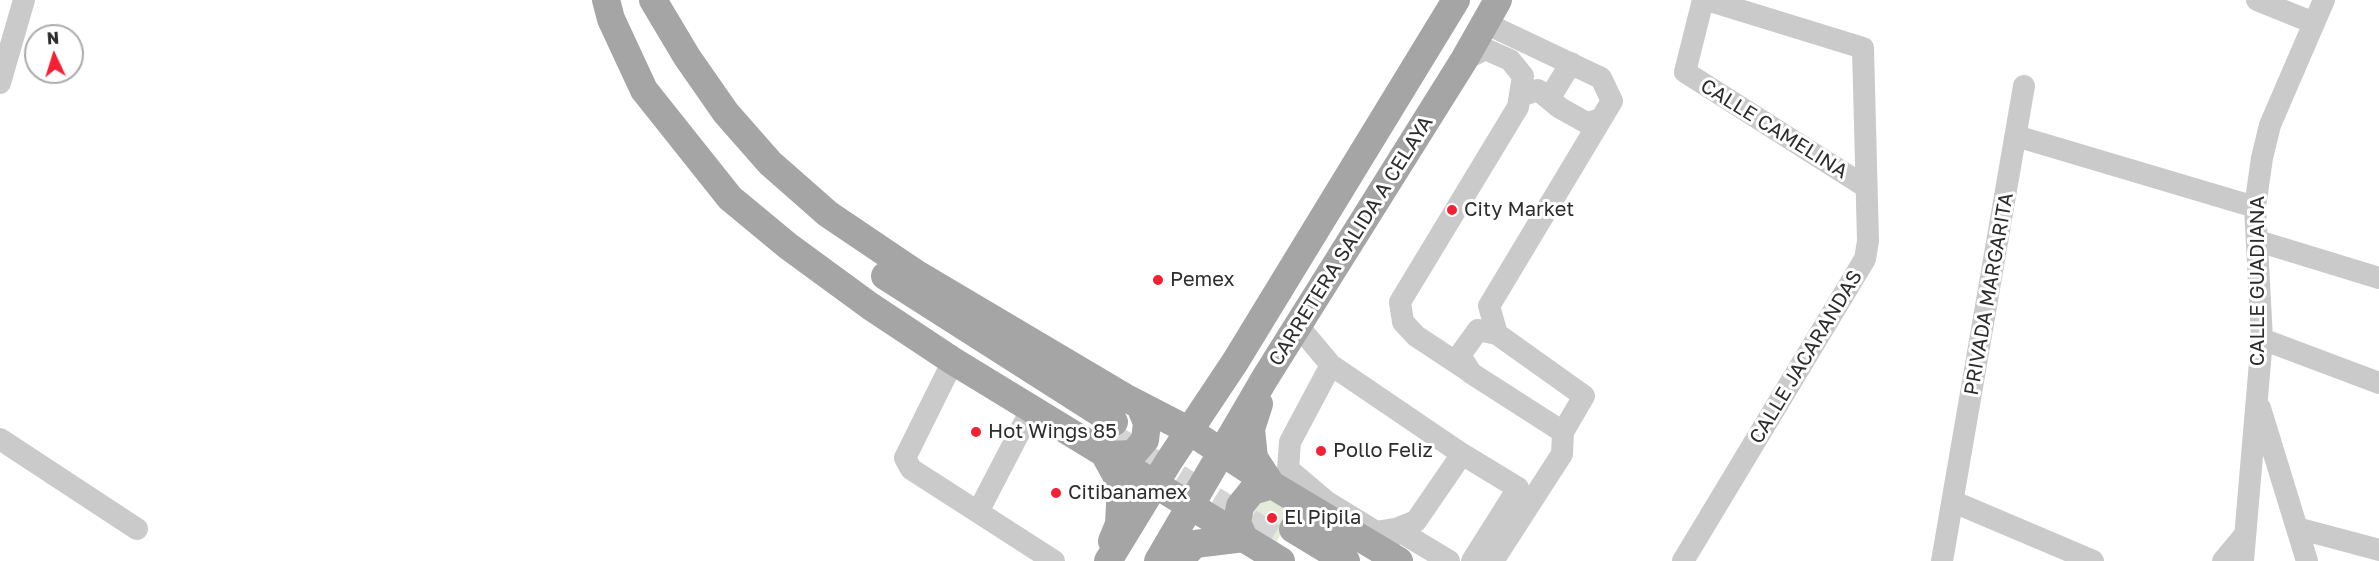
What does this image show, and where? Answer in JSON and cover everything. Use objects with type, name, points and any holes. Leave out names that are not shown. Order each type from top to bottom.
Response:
[{"type":"main road","points":[[606,0],[644,90],[730,198],[788,246],[870,306],[953,361],[1032,408],[1108,437]]},
{"type":"main road","points":[[611,0],[634,48],[668,100],[716,162],[759,207],[845,272],[909,315],[1133,454],[1145,440],[1147,423],[1140,406]]},
{"type":"main road","points":[[634,0],[638,11],[691,95],[744,159],[796,210],[880,272],[974,335],[1108,437],[1154,485],[1244,538]]},
{"type":"main road","points":[[653,0],[687,57],[726,113],[770,163],[828,214],[917,274],[1140,406],[1188,430],[1272,485],[1395,549]]},
{"type":"main road","points":[[1454,3],[1492,12]]},
{"type":"main road","name":"CARRETERA SALIDA A CELAYA","points":[[1108,561],[1188,430],[1235,362],[1454,3]]},
{"type":"main road","name":"CARRETERA SALIDA A CELAYA","points":[[1158,561],[1265,378],[1299,327],[1492,12]]},
{"type":"main road","points":[[1140,406],[1167,408],[1187,404],[1204,396],[1235,362]]},
{"type":"main road","points":[[1265,378],[1251,429],[1254,458],[1272,485]]},
{"type":"main road","points":[[1104,561],[1119,524],[1121,484],[1108,437]]},
{"type":"main road","points":[[1244,538],[1237,523],[1240,506],[1252,491],[1272,485]]},
{"type":"main road","points":[[1178,561],[1195,544],[1244,538],[1286,545],[1346,561]]},
{"type":"main road","points":[[1286,545],[1311,561]]},
{"type":"street","points":[[0,84],[24,0]]},
{"type":"street","name":"CALLE JACARANDAS","points":[[1683,561],[1865,259],[1868,241],[1863,48],[1705,0]]},
{"type":"street","name":"CALLE CAMELINA","points":[[1705,0],[1685,72],[1866,187]]},
{"type":"street","points":[[2257,0],[2314,23]]},
{"type":"street","name":"CALLE GUADIANA","points":[[2243,561],[2243,537],[2262,339],[2255,207],[2262,158],[2270,125],[2324,0]]},
{"type":"street","points":[[1492,12],[1571,63],[1601,78],[1611,100],[1489,306],[1497,334]]},
{"type":"street","points":[[1464,60],[1485,49],[1510,60],[1523,76],[1518,107],[1400,302],[1403,322],[1416,336],[1563,432]]},
{"type":"street","points":[[1549,99],[1571,63]]},
{"type":"street","name":"PRIVADA MARGARITA","points":[[1942,561],[2024,86]]},
{"type":"street","points":[[1520,96],[1539,90],[1587,123],[1600,119]]},
{"type":"street","points":[[2016,136],[2255,207]]},
{"type":"street","points":[[2258,241],[2379,278]]},
{"type":"street","points":[[1299,327],[1331,365],[1462,454],[1518,488],[1472,561]]},
{"type":"street","points":[[1471,373],[1460,355],[1478,330],[1497,334],[1584,396],[1563,432],[1562,454],[1493,561]]},
{"type":"street","points":[[2262,339],[2379,383]]},
{"type":"street","points":[[953,361],[905,458],[911,469],[1054,561]]},
{"type":"street","points":[[1331,365],[1290,442],[1288,469],[1327,502],[1376,532],[1395,549],[1449,561]]},
{"type":"street","points":[[2257,398],[2307,561]]},
{"type":"street","points":[[978,512],[1032,408]]},
{"type":"street","points":[[0,439],[137,530]]},
{"type":"street","points":[[1395,549],[1462,454]]},
{"type":"street","points":[[1954,501],[2093,561]]},
{"type":"street","points":[[2297,528],[2379,550]]},
{"type":"street","points":[[2223,561],[2243,537]]},
{"type":"green space","points":[[1269,495],[1294,508],[1276,543],[1249,528],[1255,498]]},
{"type":"tunnel","points":[[1106,434],[1284,544]]},
{"type":"place","name":"City Market","points":[[1452,210]]},
{"type":"place","name":"Pemex","points":[[1158,280]]},
{"type":"place","name":"Hot Wings 85","points":[[976,432]]},
{"type":"place","name":"Pollo Feliz","points":[[1321,451]]},
{"type":"place","name":"Citibanamex","points":[[1056,493]]},
{"type":"place","name":"El Pipila","points":[[1272,518]]}]
